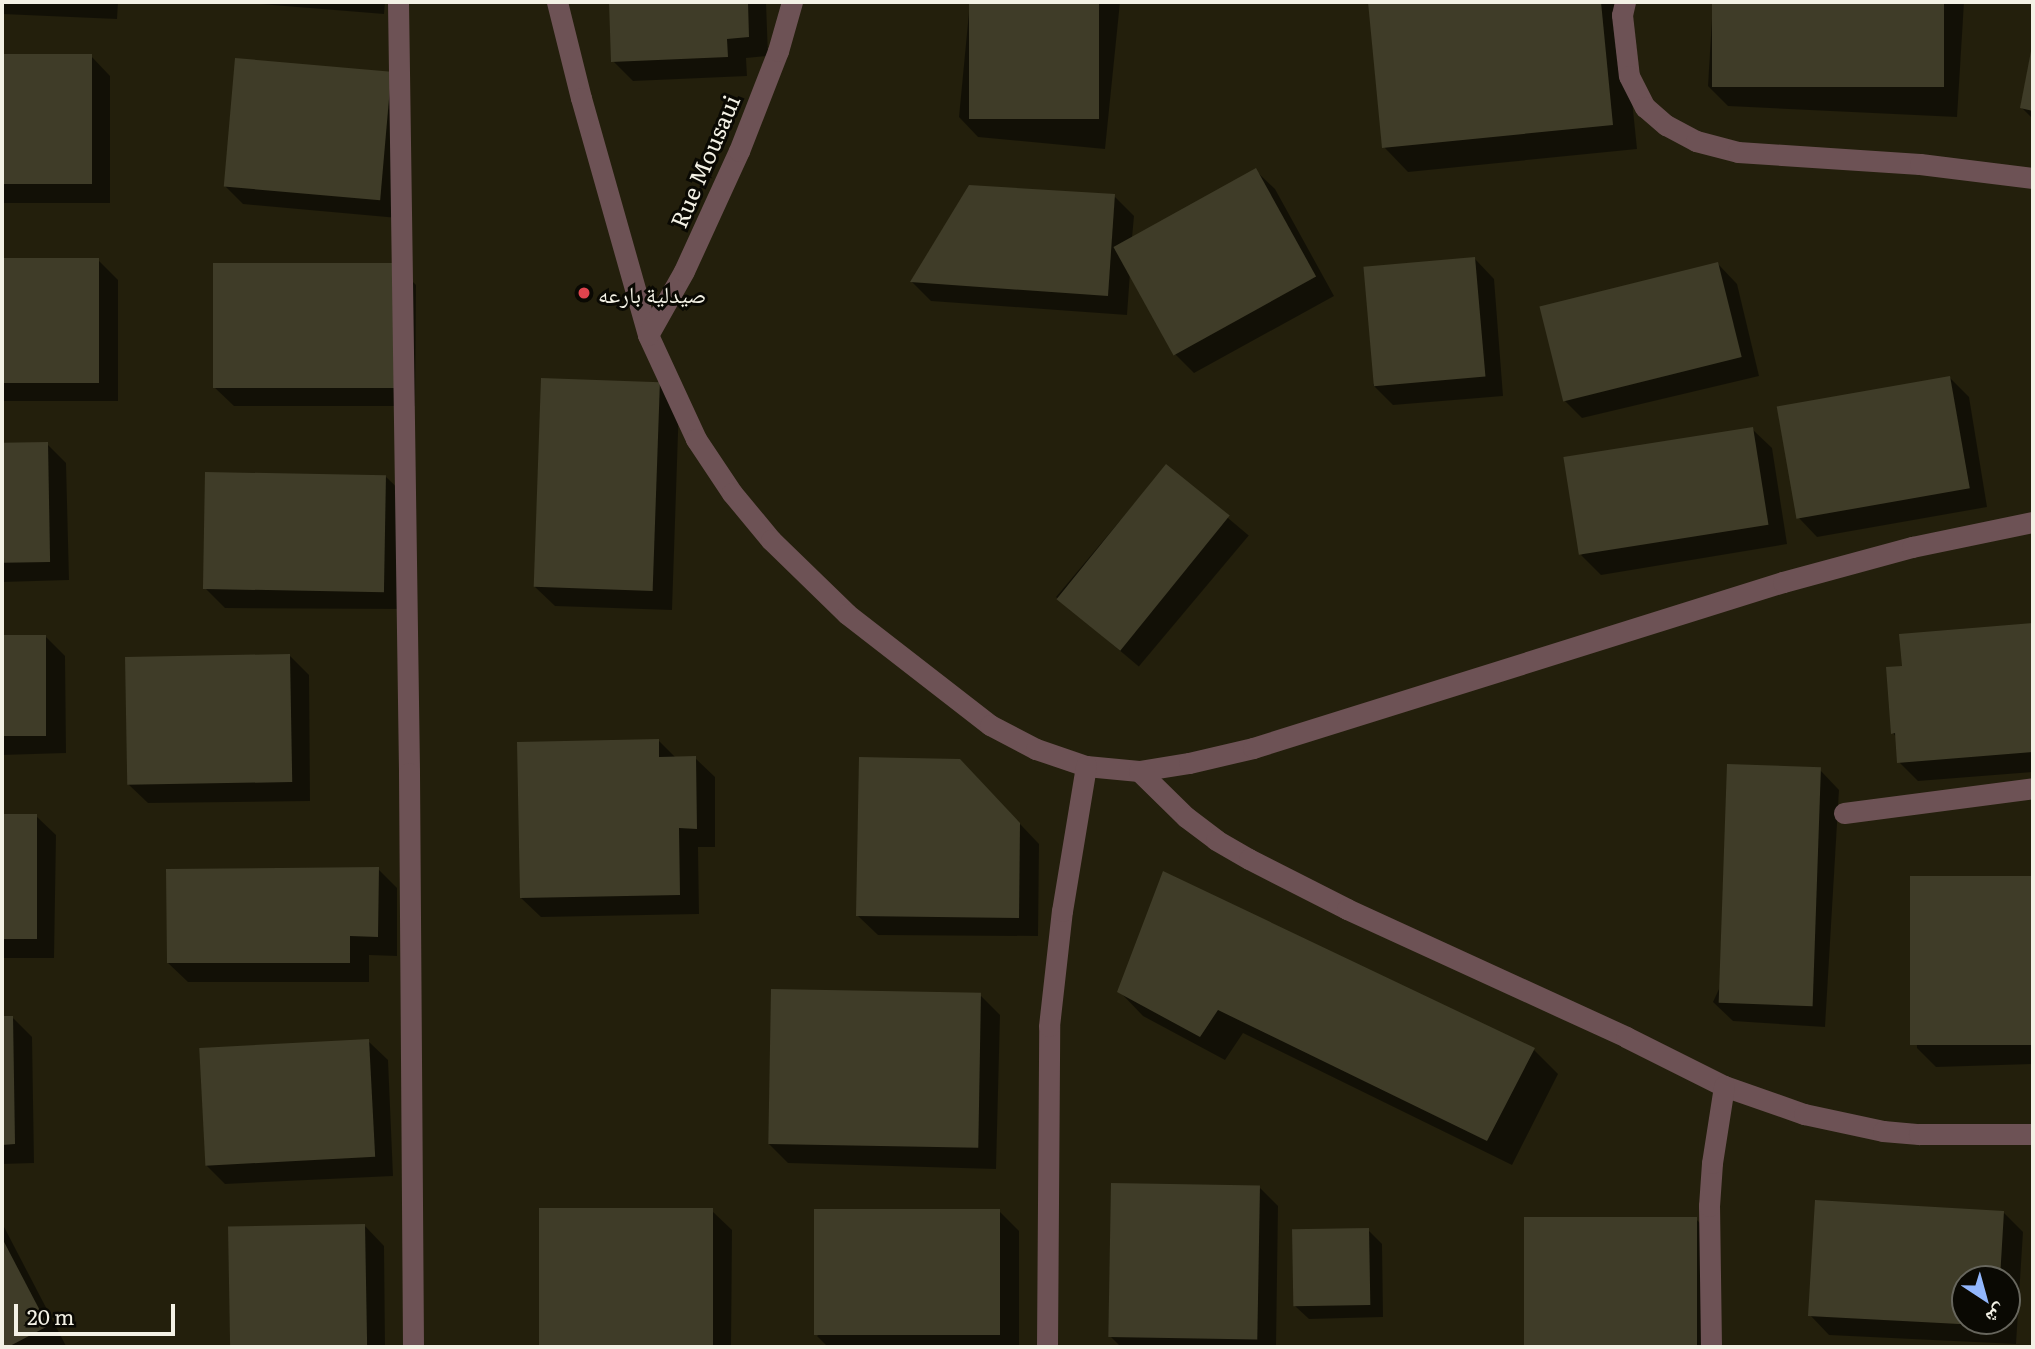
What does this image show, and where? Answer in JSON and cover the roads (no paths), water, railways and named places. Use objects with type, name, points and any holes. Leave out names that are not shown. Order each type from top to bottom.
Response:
[{"type":"street","points":[[398,2],[409,773],[413,1347]]},
{"type":"street","points":[[557,2],[581,98],[648,335],[696,439],[732,493],[796,565],[887,647],[990,725],[1036,749],[1086,766],[1139,771],[1253,748],[1783,582],[1912,547],[2033,522]]},
{"type":"street","name":"Rue Mousaui","points":[[648,335],[684,271],[739,151],[778,51],[792,2]]},
{"type":"street","points":[[1625,2],[1622,15],[1629,76],[1646,107],[1666,125],[1696,141],[1738,152],[1920,164],[2033,178]]},
{"type":"street","points":[[1047,1347],[1049,1026],[1062,911],[1086,766]]},
{"type":"street","points":[[1139,771],[1186,817],[1216,840],[1249,859],[1347,909],[1626,1037],[1724,1086],[1793,1110],[1883,1131],[2033,1134]]},
{"type":"street","points":[[1844,813],[2033,788]]},
{"type":"street","points":[[1711,1347],[1709,1206],[1712,1163],[1724,1086]]},
{"type":"place","name":"صيدلية بارعه","points":[[584,293]]}]
